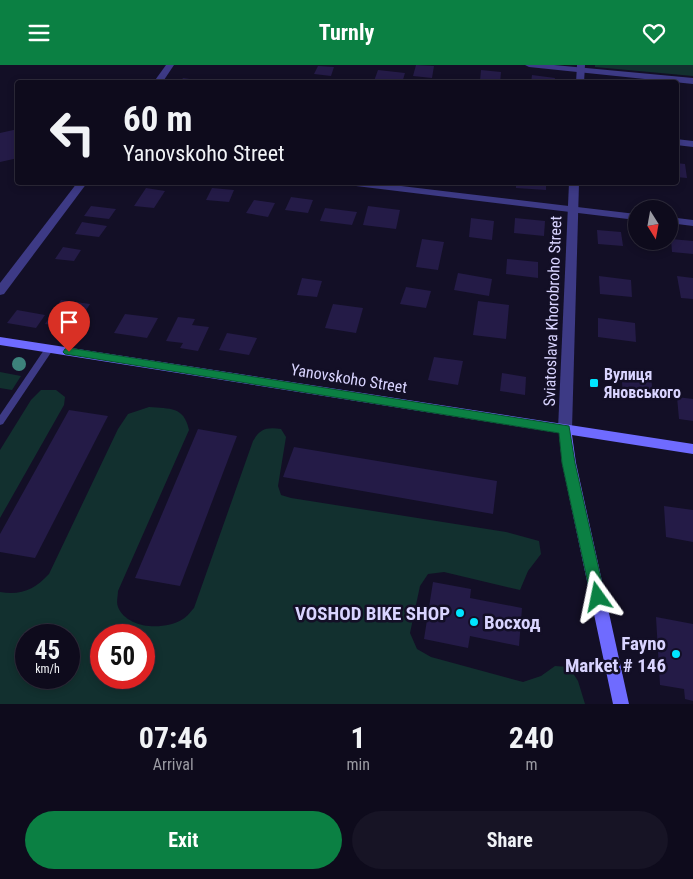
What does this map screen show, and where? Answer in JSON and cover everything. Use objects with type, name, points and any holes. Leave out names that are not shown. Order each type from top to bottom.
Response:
[{"type":"main road","name":"Yanovskoho Street","points":[[0,341],[693,449]]},
{"type":"main road","name":"Sviatoslava Khorobroho Street","points":[[565,429],[569,463],[621,704]]},
{"type":"street","points":[[159,80],[170,65]]},
{"type":"street","points":[[529,65],[581,68],[693,81]]},
{"type":"street","points":[[679,142],[693,143]]},
{"type":"street","points":[[0,291],[80,185]]},
{"type":"street","points":[[373,185],[628,216]]},
{"type":"street","name":"Sviatoslava Khorobroho Street","points":[[565,429],[574,185]]},
{"type":"street","points":[[678,222],[693,223]]},
{"type":"lane","points":[[0,422],[49,349]]},
{"type":"green space","points":[[595,65],[693,65],[693,76],[595,67]]},
{"type":"green space","points":[[0,372],[21,376],[12,390],[0,388]]},
{"type":"green space","points":[[41,390],[56,390],[65,397],[64,405],[0,518],[0,450],[31,400]]},
{"type":"green space","points":[[149,407],[175,410],[184,417],[189,430],[118,591],[118,607],[129,620],[138,624],[90,624],[90,689],[155,689],[155,626],[175,623],[184,618],[194,608],[253,441],[258,434],[271,428],[281,429],[286,437],[278,486],[281,495],[506,532],[539,541],[541,554],[528,571],[520,590],[444,572],[428,574],[420,586],[410,633],[417,649],[431,657],[523,682],[541,676],[555,666],[569,667],[578,681],[585,704],[0,704],[0,592],[15,593],[27,590],[38,584],[49,574],[118,429],[128,414]]},
{"type":"building","points":[[416,65],[434,66],[432,78],[413,76]]},
{"type":"building","points":[[318,66],[334,67],[331,76],[314,74]]},
{"type":"building","points":[[378,70],[405,73],[403,80],[374,80]]},
{"type":"building","points":[[481,70],[501,72],[500,80],[480,80]]},
{"type":"building","points":[[532,75],[555,78],[555,80],[531,80]]},
{"type":"building","points":[[15,130],[15,159],[0,162],[0,133]]},
{"type":"building","points":[[679,163],[685,164],[687,178],[679,177]]},
{"type":"building","points":[[516,185],[546,185],[546,190],[516,188]]},
{"type":"building","points":[[146,188],[165,191],[154,208],[134,206]]},
{"type":"building","points":[[212,188],[234,190],[229,202],[206,200]]},
{"type":"building","points":[[291,197],[313,200],[308,213],[285,210]]},
{"type":"building","points":[[254,200],[275,203],[268,217],[246,213]]},
{"type":"building","points":[[91,206],[116,209],[109,219],[84,216]]},
{"type":"building","points":[[368,206],[400,210],[396,229],[363,225]]},
{"type":"building","points":[[325,208],[357,212],[352,225],[320,221]]},
{"type":"building","points":[[471,218],[494,221],[492,240],[469,237]]},
{"type":"building","points":[[515,218],[545,221],[544,236],[514,233]]},
{"type":"building","points":[[82,222],[107,226],[99,237],[75,234]]},
{"type":"building","points":[[597,230],[621,232],[623,246],[598,244]]},
{"type":"building","points":[[422,239],[444,242],[438,270],[416,267]]},
{"type":"building","points":[[678,240],[693,241],[693,254],[672,252],[672,250],[678,250]]},
{"type":"building","points":[[63,247],[81,250],[74,261],[55,259]]},
{"type":"building","points":[[507,259],[538,262],[538,278],[506,274]]},
{"type":"building","points":[[458,273],[492,279],[489,296],[454,290]]},
{"type":"building","points":[[599,276],[631,280],[632,297],[600,294]]},
{"type":"building","points":[[677,276],[693,278],[693,299],[681,298]]},
{"type":"building","points":[[302,278],[322,281],[317,297],[297,295]]},
{"type":"building","points":[[406,287],[431,291],[426,308],[400,304]]},
{"type":"building","points":[[61,300],[90,304],[74,329],[45,324]]},
{"type":"building","points":[[478,301],[509,305],[506,339],[473,335]]},
{"type":"building","points":[[333,304],[363,308],[356,333],[325,328]]},
{"type":"building","points":[[17,310],[45,315],[36,328],[7,323]]},
{"type":"building","points":[[125,314],[158,318],[147,338],[114,333]]},
{"type":"building","points":[[178,317],[195,319],[192,325],[209,327],[198,351],[180,348],[183,343],[166,341]]},
{"type":"building","points":[[598,318],[635,323],[636,342],[598,337]]},
{"type":"building","points":[[227,333],[257,338],[249,355],[219,350]]},
{"type":"building","points":[[434,357],[463,361],[458,385],[428,380]]},
{"type":"building","points":[[621,372],[651,376],[653,397],[623,393]]},
{"type":"building","points":[[502,373],[526,377],[525,395],[500,391]]},
{"type":"building","points":[[677,397],[693,399],[693,421],[679,419]]},
{"type":"building","points":[[69,410],[108,416],[35,558],[0,552],[0,534]]},
{"type":"building","points":[[198,429],[237,436],[180,586],[135,578]]},
{"type":"building","points":[[294,447],[497,481],[493,514],[283,477]]},
{"type":"building","points":[[664,506],[693,510],[693,542],[666,537]]},
{"type":"building","name":"Восход","points":[[433,582],[471,589],[470,598],[522,608],[519,646],[470,636],[468,648],[424,639]]},
{"type":"building","name":"Fayno Market # 146","points":[[656,617],[693,624],[693,701],[685,699],[684,689],[660,685]]},
{"type":"place","name":"Вулиця Яновського","points":[[594,383]]},
{"type":"place","name":"VOSHOD BIKE SHOP","points":[[460,613]]},
{"type":"place","name":"Восход","points":[[474,622]]},
{"type":"place","name":"Fayno Market # 146","points":[[676,654]]},
{"type":"route","points":[[69,352],[565,429],[569,463],[598,597]]}]
